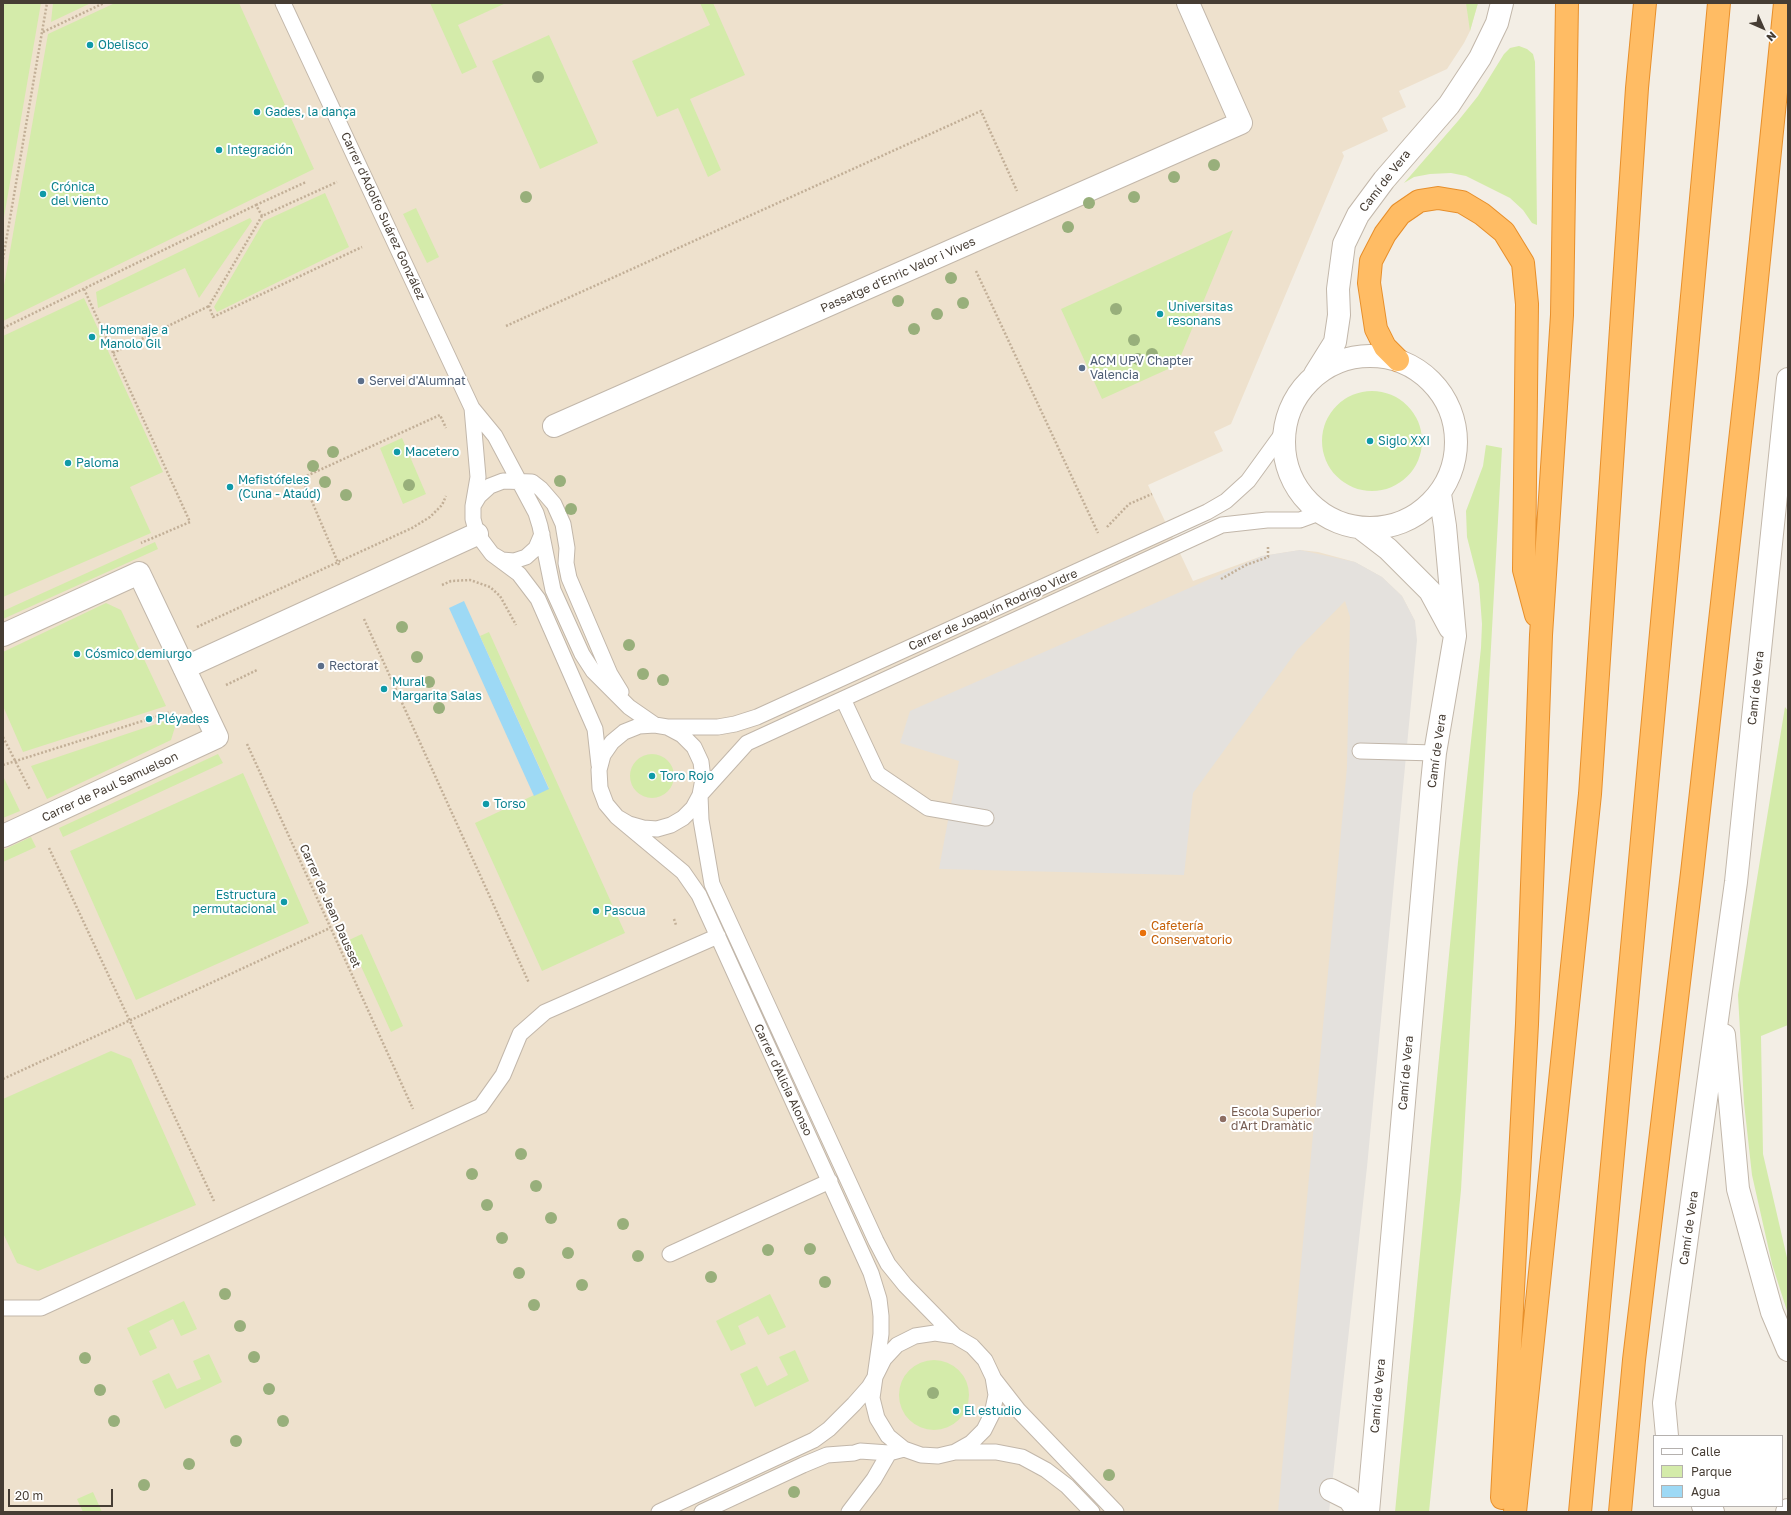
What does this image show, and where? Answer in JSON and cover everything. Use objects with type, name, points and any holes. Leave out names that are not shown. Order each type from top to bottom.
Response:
[{"type":"highway","points":[[1502,1512],[1527,1024],[1541,635],[1562,314],[1567,3]]},
{"type":"highway","points":[[1515,1512],[1590,794],[1637,88],[1645,3]]},
{"type":"highway","points":[[1580,1512],[1719,3]]},
{"type":"highway","points":[[1620,1512],[1634,1360],[1690,889],[1748,378],[1784,3]]},
{"type":"highway","points":[[1398,360],[1385,346],[1376,329],[1369,284],[1371,261],[1385,234],[1400,214],[1419,201],[1438,198],[1462,202],[1482,214],[1504,232],[1523,263],[1527,304],[1524,570],[1541,635]]},
{"type":"street","name":"Passatge d'Enric Valor i Vives","points":[[554,426],[1241,123],[1188,3]]},
{"type":"street","name":"Camí de Vera","points":[[1314,376],[1335,342],[1339,315],[1338,289],[1344,244],[1358,214],[1384,180],[1449,104],[1480,58],[1497,23],[1502,3]]},
{"type":"street","points":[[1376,355],[1398,360],[1422,372],[1441,391],[1453,416],[1458,442],[1453,469],[1440,494],[1425,510],[1406,522],[1384,528],[1362,529],[1340,524],[1319,513],[1302,497],[1290,476],[1284,454],[1284,430],[1290,410],[1300,392],[1314,376],[1332,364],[1353,357],[1376,355]]},
{"type":"street","name":"Camí de Vera","points":[[1667,1435],[1664,1403],[1736,882],[1788,379]]},
{"type":"street","name":"Camí de Vera","points":[[1368,1512],[1435,753],[1454,636],[1445,526],[1440,494]]},
{"type":"street","points":[[1362,529],[1388,549],[1430,591],[1454,636]]},
{"type":"street","points":[[184,668],[477,534]]},
{"type":"street","points":[[3,635],[139,573],[217,737]]},
{"type":"street","name":"Carrer de Paul Samuelson","points":[[3,836],[217,737]]},
{"type":"street","name":"Camí de Vera","points":[[1721,996],[1738,1189],[1772,1312],[1788,1350]]},
{"type":"street","points":[[1332,1490],[1349,1499],[1358,1512]]},
{"type":"lane","name":"Carrer d'Adolfo Suárez González","points":[[283,3],[472,408],[495,436],[519,481]]},
{"type":"lane","name":"Carrer d'Adolfo Suárez González","points":[[472,408],[478,477],[473,506]]},
{"type":"lane","name":"Carrer de Joaquín Rodrigo Vidre","points":[[661,726],[718,726],[735,724],[757,717],[1207,512],[1226,501],[1248,481],[1284,430]]},
{"type":"lane","points":[[519,481],[536,513],[542,534],[553,590],[582,654],[593,670],[629,707],[661,726],[682,735],[694,747],[701,762],[703,778],[700,795],[693,808],[683,818],[671,825],[657,829],[643,828],[629,824],[617,817],[606,804],[600,788],[595,729],[538,598],[519,574],[492,554],[477,534],[473,506],[479,496],[490,486],[503,480],[519,481],[532,482],[541,489],[554,504],[563,524],[567,548],[566,563],[569,578],[576,597],[610,674],[629,707]]},
{"type":"lane","name":"Carrer de Joaquín Rodrigo Vidre","points":[[700,795],[747,743],[1222,526],[1267,520],[1300,520],[1319,513]]},
{"type":"lane","points":[[492,554],[502,560],[514,561],[526,557],[536,548],[542,534]]},
{"type":"lane","points":[[843,699],[878,774],[928,808],[986,818]]},
{"type":"lane","points":[[599,770],[603,755],[612,742],[624,732],[639,726],[661,726]]},
{"type":"lane","points":[[1360,751],[1435,753]]},
{"type":"lane","name":"Carrer d'Alicia Alonso","points":[[700,795],[701,820],[712,884],[873,1234],[888,1264],[905,1285],[954,1336]]},
{"type":"lane","name":"Carrer d'Alicia Alonso","points":[[617,817],[670,860],[691,882],[699,895],[718,936],[871,1273],[879,1299],[881,1316],[881,1334],[875,1377]]},
{"type":"lane","points":[[3,1308],[41,1308],[481,1106],[503,1075],[520,1034],[545,1012],[718,936]]},
{"type":"lane","points":[[670,1254],[830,1181]]},
{"type":"lane","points":[[658,1512],[814,1440],[829,1429],[854,1404],[875,1377],[884,1359],[897,1345],[915,1336],[935,1333],[954,1336],[972,1346],[985,1360],[993,1377],[1018,1411],[1116,1512]]},
{"type":"lane","points":[[875,1377],[872,1398],[877,1418],[888,1436],[904,1448],[921,1455],[938,1456],[955,1452],[996,1452],[1022,1457],[1046,1470],[1067,1486],[1092,1512]]},
{"type":"lane","points":[[955,1452],[971,1443],[984,1430],[992,1414],[996,1395],[993,1377]]},
{"type":"lane","points":[[702,1512],[827,1455],[854,1453],[860,1450],[889,1453],[904,1448]]},
{"type":"lane","points":[[860,1450],[874,1457],[877,1462],[878,1469],[874,1479]]},
{"type":"lane","points":[[849,1512],[874,1479],[889,1453]]},
{"type":"path","points":[[3,259],[47,3]]},
{"type":"path","points":[[43,32],[104,3]]},
{"type":"path","points":[[506,326],[981,111],[1028,217]]},
{"type":"path","points":[[113,353],[209,306],[262,216],[361,170]]},
{"type":"path","points":[[3,328],[306,182]]},
{"type":"path","points":[[256,205],[262,216]]},
{"type":"path","points":[[964,245],[1099,536],[1102,532]]},
{"type":"path","points":[[209,306],[213,317],[362,247]]},
{"type":"path","points":[[84,289],[190,522]]},
{"type":"path","points":[[447,430],[440,415],[302,478],[351,591],[529,983]]},
{"type":"path","points":[[170,639],[412,528],[430,517],[442,505],[449,491]]},
{"type":"path","points":[[1106,528],[1129,504],[1152,494]]},
{"type":"path","points":[[1221,579],[1246,565],[1268,557],[1268,555]]},
{"type":"path","points":[[437,588],[451,581],[470,580],[490,587],[500,596],[516,625]]},
{"type":"path","points":[[364,619],[372,616]]},
{"type":"path","points":[[3,765],[201,704]]},
{"type":"path","name":"Carrer de Jean Dausset","points":[[217,737],[239,727],[415,1114]]},
{"type":"path","points":[[3,737],[130,1021],[224,1224]]},
{"type":"path","points":[[3,1079],[330,928]]},
{"type":"shaded area","points":[[3,3],[1478,3],[1470,31],[1447,69],[1399,91],[1406,107],[1382,118],[1388,131],[1342,152],[1344,156],[1231,424],[1214,432],[1223,451],[1148,485],[1193,581],[1262,556],[1300,550],[1318,552],[1355,562],[1382,577],[1402,596],[1415,621],[1328,1512],[3,1512]]},
{"type":"shaded area","points":[[1300,550],[1355,562],[1382,577],[1402,596],[1415,621],[1417,640],[1367,1167],[1329,1512],[1278,1512],[1347,767],[1350,617],[1345,601],[1298,649],[1193,793],[1184,875],[939,869],[959,761],[900,743],[910,711],[1262,556]]},
{"type":"green space","points":[[3,3],[41,3],[3,223]]},
{"type":"green space","points":[[53,3],[91,3],[51,22]]},
{"type":"green space","points":[[115,3],[239,3],[314,169],[3,321],[3,291],[48,34]]},
{"type":"green space","points":[[430,3],[506,3],[458,25],[477,67],[462,74]]},
{"type":"green space","points":[[700,3],[713,3],[745,75],[690,99],[721,170],[708,177],[678,108],[657,117],[632,61],[710,25]]},
{"type":"green space","points":[[1466,3],[1478,3],[1470,31]]},
{"type":"green space","points":[[549,35],[598,143],[540,169],[492,61]]},
{"type":"green space","points":[[1519,46],[1527,49],[1533,54],[1535,62],[1537,225],[1532,223],[1523,210],[1510,198],[1466,176],[1451,173],[1430,174],[1414,177],[1404,183],[1478,96],[1504,54],[1510,48]]},
{"type":"green space","points":[[325,193],[349,247],[217,312],[214,307],[264,221]]},
{"type":"green space","points":[[416,208],[439,257],[427,263],[403,214]]},
{"type":"green space","points":[[250,218],[252,221],[199,298],[185,268],[98,308],[96,292]]},
{"type":"green space","points":[[1233,230],[1177,365],[1102,399],[1061,309]]},
{"type":"green space","points":[[84,298],[163,472],[130,487],[151,533],[3,597],[3,336]]},
{"type":"green space","points":[[1372,391],[1382,392],[1400,399],[1414,413],[1421,431],[1421,451],[1414,469],[1400,483],[1382,490],[1372,491],[1362,490],[1344,483],[1330,469],[1323,451],[1322,441],[1323,431],[1330,413],[1344,399],[1362,392]]},
{"type":"green space","points":[[402,438],[426,494],[403,504],[380,448]]},
{"type":"green space","points":[[1486,445],[1502,448],[1461,1190],[1429,1512],[1395,1512],[1458,862],[1481,648],[1482,624],[1479,584],[1467,537],[1466,511],[1483,466]]},
{"type":"green space","points":[[155,542],[158,549],[3,619],[3,611]]},
{"type":"green space","points":[[106,603],[121,610],[166,706],[23,752],[3,706],[3,652]]},
{"type":"green space","points":[[489,632],[625,933],[542,971],[475,823],[549,788],[480,636]]},
{"type":"green space","points":[[1785,707],[1788,711],[1788,1025],[1761,1036],[1763,1154],[1788,1262],[1788,1314],[1772,1264],[1752,1175],[1744,1103],[1738,995]]},
{"type":"green space","points":[[171,719],[175,727],[171,740],[47,799],[31,766]]},
{"type":"green space","points":[[218,754],[223,763],[63,837],[59,828]]},
{"type":"green space","points":[[648,754],[656,754],[668,760],[674,772],[674,780],[668,792],[656,798],[648,798],[636,792],[630,780],[630,772],[636,760]]},
{"type":"green space","points":[[243,773],[309,923],[136,1000],[70,851]]},
{"type":"green space","points":[[3,776],[20,811],[3,818]]},
{"type":"green space","points":[[31,837],[36,847],[3,862],[3,850]]},
{"type":"green space","points":[[362,934],[403,1026],[391,1032],[349,940]]},
{"type":"green space","points":[[111,1051],[131,1059],[196,1205],[38,1271],[17,1263],[3,1233],[3,1099]]},
{"type":"green space","points":[[770,1294],[786,1327],[768,1335],[758,1316],[738,1326],[746,1344],[731,1351],[716,1321]]},
{"type":"green space","points":[[184,1301],[197,1329],[181,1336],[173,1319],[149,1331],[157,1348],[140,1356],[127,1328]]},
{"type":"green space","points":[[795,1350],[809,1381],[755,1407],[740,1374],[757,1366],[767,1386],[788,1375],[779,1357]]},
{"type":"green space","points":[[209,1354],[222,1382],[165,1409],[152,1381],[169,1373],[177,1389],[201,1379],[193,1361]]},
{"type":"green space","points":[[934,1360],[947,1363],[959,1370],[966,1382],[969,1395],[966,1408],[959,1420],[947,1427],[934,1430],[921,1427],[909,1420],[902,1408],[899,1395],[902,1382],[909,1370],[921,1363]]},
{"type":"green space","points":[[93,1492],[102,1512],[83,1512],[77,1499]]},
{"type":"water","points":[[464,601],[549,789],[534,796],[449,608]]},
{"type":"place","name":"Obelisco","points":[[90,45]]},
{"type":"place","name":"Gades, la dança","points":[[257,112]]},
{"type":"place","name":"Integración","points":[[219,150]]},
{"type":"place","name":"Crónica del viento","points":[[43,194]]},
{"type":"place","name":"Universitas resonans","points":[[1160,314]]},
{"type":"place","name":"Homenaje a Manolo Gil","points":[[92,337]]},
{"type":"place","name":"ACM UPV Chapter Valencia","points":[[1082,368]]},
{"type":"place","name":"Servei d'Alumnat","points":[[361,381]]},
{"type":"place","name":"Siglo XXI","points":[[1370,441]]},
{"type":"place","name":"Macetero","points":[[397,452]]},
{"type":"place","name":"Paloma","points":[[68,463]]},
{"type":"place","name":"Mefistófeles (Cuna - Ataúd)","points":[[230,487]]},
{"type":"place","name":"Cósmico demiurgo","points":[[77,654]]},
{"type":"place","name":"Rectorat","points":[[321,666]]},
{"type":"place","name":"Mural Margarita Salas","points":[[384,689]]},
{"type":"place","name":"Pléyades","points":[[149,719]]},
{"type":"place","name":"Toro Rojo","points":[[652,776]]},
{"type":"place","name":"Torso","points":[[486,804]]},
{"type":"place","name":"Estructura permutacional","points":[[284,902]]},
{"type":"place","name":"Pascua","points":[[596,911]]},
{"type":"place","name":"Cafetería Conservatorio","points":[[1143,933]]},
{"type":"place","name":"Escola Superior d'Art Dramàtic","points":[[1223,1119]]},
{"type":"place","name":"El estudio","points":[[956,1411]]}]
